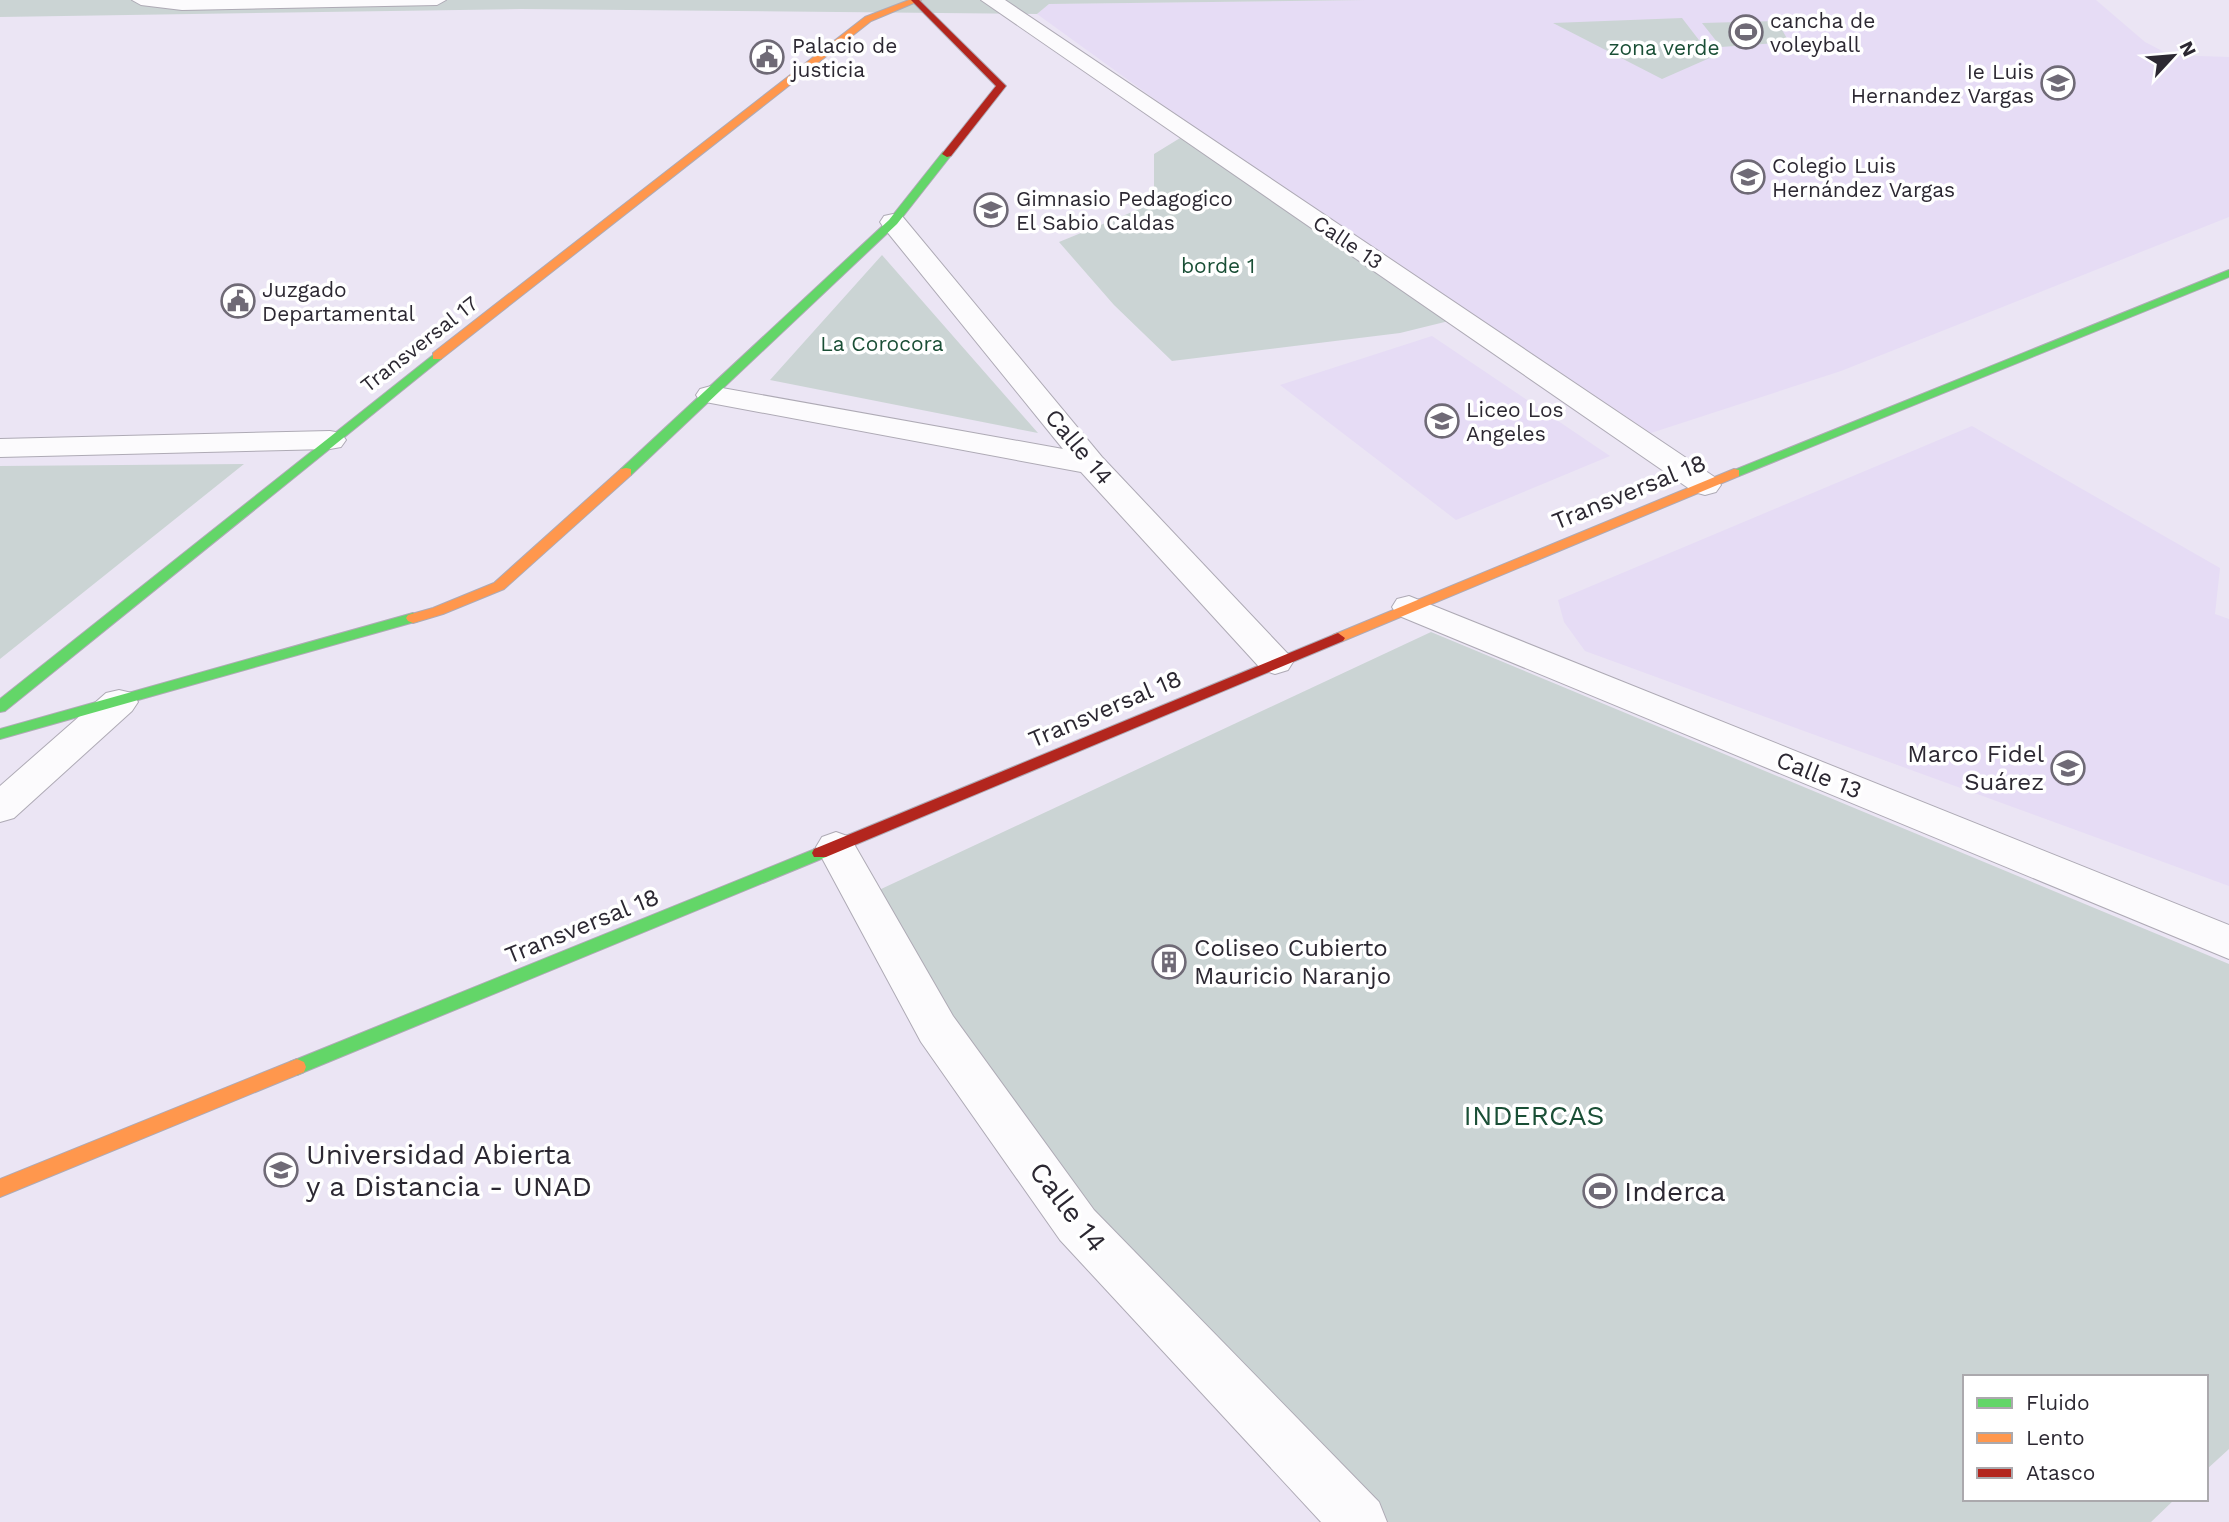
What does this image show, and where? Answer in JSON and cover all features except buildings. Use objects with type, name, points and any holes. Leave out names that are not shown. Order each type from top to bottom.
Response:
[{"type":"street","points":[[865,0],[869,19]]},
{"type":"street","points":[[0,734],[439,611],[499,586],[711,395],[893,222],[1001,86],[916,0]]},
{"type":"street","name":"Transversal 17","points":[[0,707],[330,440],[869,19],[916,0]]},
{"type":"street","name":"Calle 13","points":[[991,0],[1705,485]]},
{"type":"street","name":"Calle 14","points":[[893,222],[1091,464],[1275,662]]},
{"type":"street","name":"Transversal 18","points":[[0,1188],[836,847],[1705,485],[2229,273]]},
{"type":"street","points":[[711,395],[1091,464]]},
{"type":"street","points":[[0,449],[330,440]]},
{"type":"street","name":"Calle 13","points":[[1409,607],[2229,943]]},
{"type":"street","points":[[0,808],[119,702]]},
{"type":"street","name":"Calle 14","points":[[836,847],[937,1029],[1077,1225],[1359,1522]]},
{"type":"lane","points":[[141,0],[182,5],[437,0]]},
{"type":"shaded area","name":"Colegio Luis Hernández Vargas","points":[[1365,0],[2096,0],[2145,42],[2170,55],[2229,57],[2229,217],[1841,371],[1651,433],[1207,137],[1037,14],[1049,4]]},
{"type":"shaded area","name":"Liceo Los Angeles","points":[[1432,336],[1610,456],[1456,520],[1280,385]]},
{"type":"shaded area","name":"Marco Fidel Suárez","points":[[1972,426],[2220,568],[2215,614],[2229,619],[2229,886],[1585,651],[1564,622],[1558,600]]},
{"type":"green space","points":[[0,0],[1365,0],[1049,4],[1037,14],[521,9],[0,17]]},
{"type":"green space","name":"zona verde","points":[[1682,18],[1712,57],[1662,79],[1553,23]]},
{"type":"green space","name":"cancha de voleyball","points":[[1777,21],[1789,42],[1721,47],[1702,23]]},
{"type":"green space","name":"borde 1","points":[[1185,135],[1461,318],[1400,333],[1172,361],[1114,305],[1059,242],[1154,203],[1154,154]]},
{"type":"green space","name":"La Corocora","points":[[882,255],[1038,433],[770,380]]},
{"type":"green space","points":[[244,464],[0,659],[0,466]]},
{"type":"green space","name":"INDERCAS","points":[[1431,632],[2229,964],[2229,1449],[2208,1468],[2208,1375],[1963,1375],[1963,1501],[2173,1501],[2151,1522],[1354,1522],[1082,1225],[864,897]]},
{"type":"traffic: fast","points":[[626,472],[893,222],[947,154]]},
{"type":"traffic: fast","points":[[1734,473],[2229,273]]},
{"type":"traffic: fast","points":[[0,707],[437,356]]},
{"type":"traffic: fast","points":[[0,734],[413,618]]},
{"type":"traffic: fast","points":[[297,1067],[820,853]]},
{"type":"traffic: slow","points":[[437,356],[868,19],[917,0]]},
{"type":"traffic: slow","points":[[413,618],[438,611],[499,586],[626,472]]},
{"type":"traffic: slow","points":[[1338,638],[1734,473]]},
{"type":"traffic: slow","points":[[0,1188],[297,1067]]},
{"type":"traffic: jam","points":[[915,1],[1001,86],[947,154]]},
{"type":"traffic: jam","points":[[820,853],[1338,638]]},
{"type":"place","name":"cancha de voleyball","points":[[1746,32]]},
{"type":"place","name":"Palacio de justicia","points":[[767,57]]},
{"type":"place","name":"Ie Luis Hernandez Vargas","points":[[2058,83]]},
{"type":"place","name":"Colegio Luis Hernández Vargas","points":[[1748,177]]},
{"type":"place","name":"Gimnasio Pedagogico El Sabio Caldas","points":[[991,210]]},
{"type":"place","name":"Juzgado Departamental","points":[[238,301]]},
{"type":"place","name":"Liceo Los Angeles","points":[[1442,421]]},
{"type":"place","name":"Marco Fidel Suárez","points":[[2068,768]]},
{"type":"place","name":"Coliseo Cubierto Mauricio Naranjo","points":[[1169,962]]},
{"type":"place","name":"Universidad Abierta y a Distancia - UNAD","points":[[281,1170]]},
{"type":"place","name":"Inderca","points":[[1600,1191]]}]
